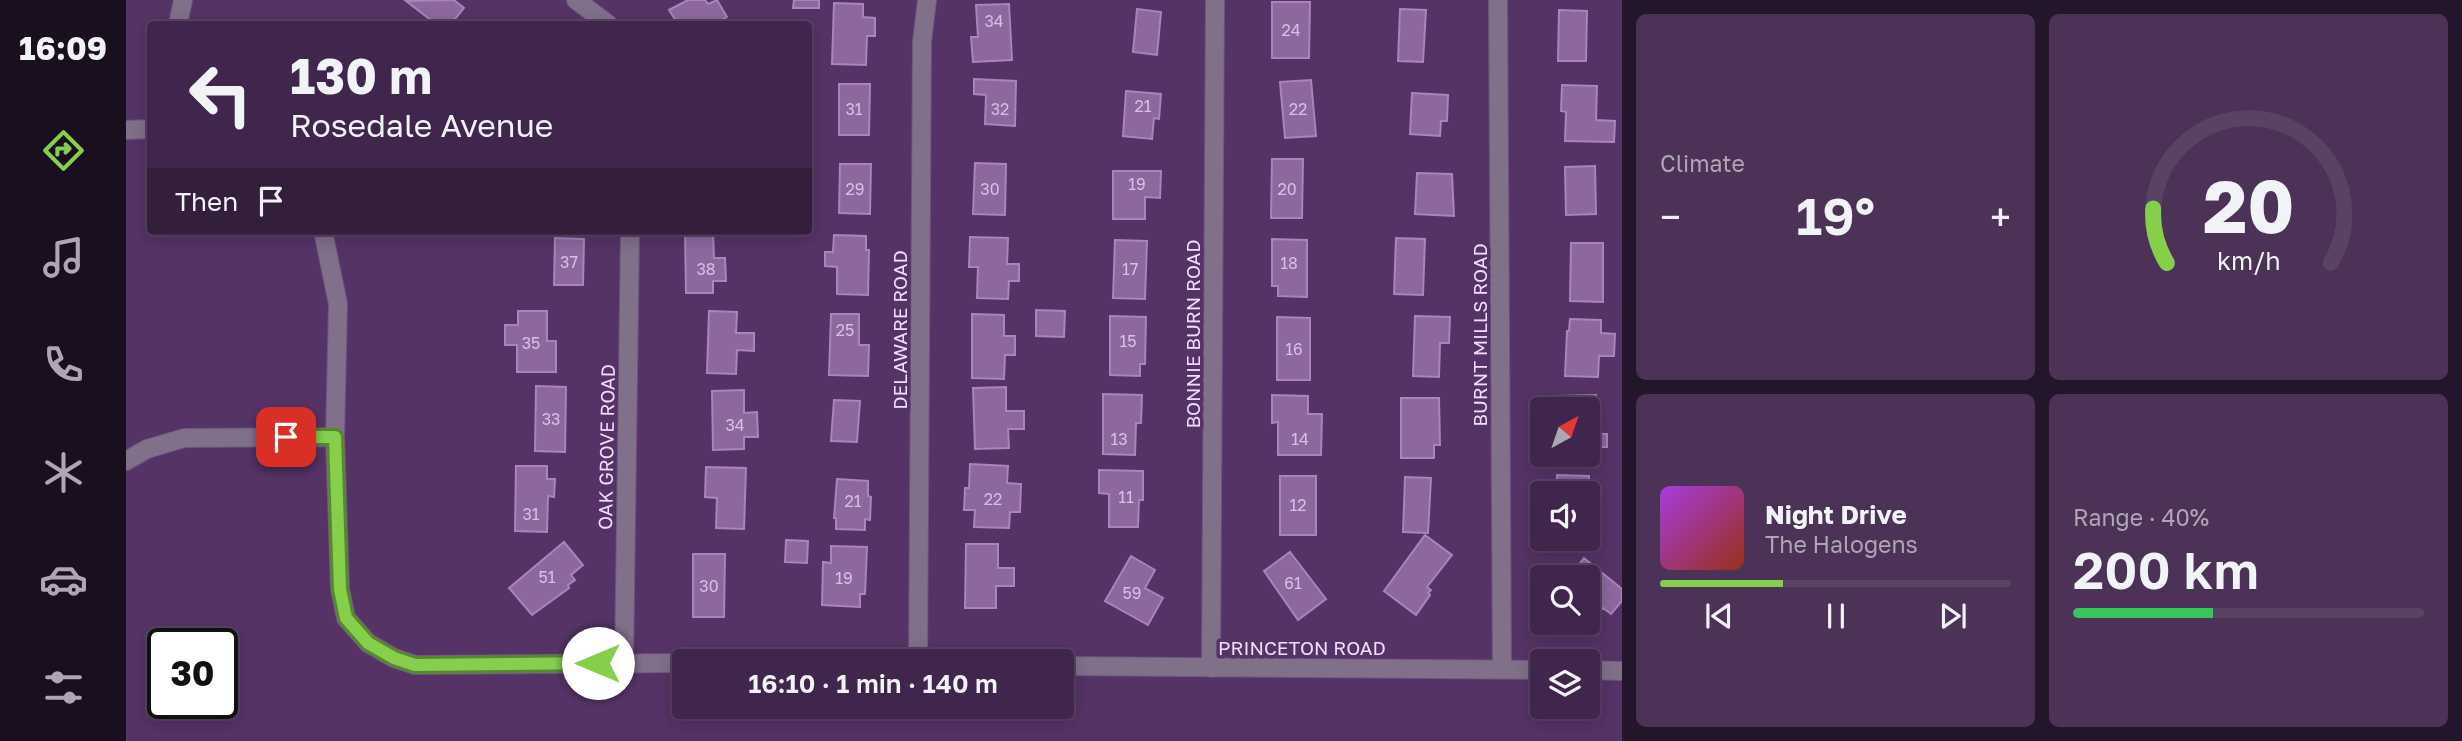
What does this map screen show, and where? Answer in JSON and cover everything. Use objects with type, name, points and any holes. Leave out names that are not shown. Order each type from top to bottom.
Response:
[{"type":"street","points":[[179,21],[183,0]]},
{"type":"street","points":[[576,0],[604,21]]},
{"type":"street","name":"DELAWARE ROAD","points":[[918,649],[922,41],[927,0]]},
{"type":"street","name":"BONNIE BURN ROAD","points":[[1211,668],[1215,0]]},
{"type":"street","name":"BURNT MILLS ROAD","points":[[1498,0],[1502,669]]},
{"type":"street","points":[[126,130],[147,129]]},
{"type":"street","points":[[324,235],[338,304],[335,437],[340,589],[346,618],[368,643],[394,658],[415,665],[672,663]]},
{"type":"street","name":"OAK GROVE ROAD","points":[[624,663],[630,235]]},
{"type":"street","points":[[126,461],[147,449],[184,438],[335,437]]},
{"type":"street","name":"PRINCETON ROAD","points":[[1074,666],[1530,670]]},
{"type":"street","points":[[1600,670],[1622,671]]},
{"type":"building","points":[[454,0],[464,8],[453,21],[432,21],[406,1]]},
{"type":"building","points":[[688,0],[705,0],[708,4],[717,0],[727,17],[720,21],[676,21],[669,10]]},
{"type":"building","points":[[794,0],[819,0],[819,8],[793,8]]},
{"type":"building","points":[[1272,2],[1310,2],[1309,58],[1272,58]]},
{"type":"building","points":[[834,3],[863,4],[863,17],[875,18],[875,36],[867,36],[866,65],[832,64]]},
{"type":"building","points":[[1009,4],[1012,60],[973,62],[971,37],[978,37],[976,5]]},
{"type":"building","points":[[1137,9],[1161,12],[1157,55],[1133,52]]},
{"type":"building","points":[[1400,9],[1426,10],[1423,62],[1398,61]]},
{"type":"building","points":[[1559,10],[1587,11],[1586,61],[1558,61]]},
{"type":"building","points":[[974,79],[1016,81],[1015,126],[985,124],[986,95],[974,94]]},
{"type":"building","points":[[1311,80],[1316,136],[1285,138],[1280,82]]},
{"type":"building","points":[[839,84],[870,84],[869,135],[839,135]]},
{"type":"building","points":[[1562,85],[1597,86],[1596,120],[1615,121],[1614,142],[1565,141],[1566,112],[1561,111]]},
{"type":"building","points":[[1126,91],[1161,94],[1159,119],[1154,118],[1152,139],[1123,136]]},
{"type":"building","points":[[1412,93],[1448,95],[1447,121],[1441,121],[1440,136],[1410,134]]},
{"type":"building","points":[[1272,159],[1303,159],[1302,218],[1271,218]]},
{"type":"building","points":[[975,163],[1006,164],[1005,215],[973,214]]},
{"type":"building","points":[[840,164],[871,164],[870,214],[839,213]]},
{"type":"building","points":[[1595,166],[1596,214],[1566,215],[1565,167]]},
{"type":"building","points":[[1113,171],[1161,171],[1160,198],[1145,197],[1145,219],[1113,219]]},
{"type":"building","points":[[1417,173],[1452,174],[1454,216],[1415,214]]},
{"type":"building","points":[[685,235],[713,235],[714,258],[725,258],[726,281],[713,281],[713,293],[686,293]]},
{"type":"building","points":[[834,235],[866,236],[866,250],[869,250],[868,295],[837,294],[837,267],[825,266],[825,252],[833,252]]},
{"type":"building","points":[[970,237],[1008,238],[1007,264],[1019,264],[1019,281],[1009,281],[1008,299],[977,298],[978,267],[969,267]]},
{"type":"building","points":[[555,238],[584,239],[583,285],[554,285]]},
{"type":"building","points":[[1396,238],[1425,239],[1423,295],[1394,294]]},
{"type":"building","points":[[1272,239],[1307,240],[1307,297],[1278,296],[1278,286],[1272,286]]},
{"type":"building","points":[[1115,240],[1147,241],[1145,299],[1113,298]]},
{"type":"building","points":[[1571,243],[1603,243],[1603,302],[1570,301]]},
{"type":"building","points":[[1036,310],[1065,311],[1064,337],[1036,336]]},
{"type":"building","points":[[518,311],[547,311],[547,341],[556,341],[556,372],[517,372],[517,345],[505,345],[505,325],[518,325]]},
{"type":"building","points":[[709,311],[737,312],[736,333],[754,333],[754,351],[737,350],[736,374],[707,373]]},
{"type":"building","points":[[831,314],[859,314],[859,345],[869,345],[868,376],[829,375]]},
{"type":"building","points":[[972,314],[1004,315],[1004,336],[1015,336],[1015,355],[1005,355],[1004,379],[972,378]]},
{"type":"building","points":[[1110,316],[1146,317],[1145,364],[1140,364],[1140,376],[1110,375]]},
{"type":"building","points":[[1415,316],[1450,317],[1449,343],[1440,343],[1439,377],[1413,376]]},
{"type":"building","points":[[1277,317],[1310,318],[1310,380],[1277,380]]},
{"type":"building","points":[[1570,319],[1601,320],[1601,333],[1615,334],[1614,356],[1599,356],[1598,377],[1565,376]]},
{"type":"building","points":[[536,386],[566,387],[565,452],[535,451]]},
{"type":"building","points":[[1006,387],[1006,411],[1024,411],[1024,429],[1008,429],[1009,448],[975,449],[973,388]]},
{"type":"building","points":[[744,390],[744,413],[757,412],[758,437],[744,437],[744,449],[713,450],[712,391]]},
{"type":"building","points":[[1103,394],[1142,395],[1141,423],[1136,423],[1135,455],[1103,454]]},
{"type":"building","points":[[1272,395],[1308,396],[1308,414],[1322,414],[1321,455],[1278,455],[1278,422],[1272,423]]},
{"type":"building","points":[[1596,395],[1596,397],[1558,397]]},
{"type":"building","points":[[1401,398],[1439,398],[1440,445],[1434,445],[1434,458],[1401,458]]},
{"type":"building","points":[[834,400],[860,401],[857,442],[831,441]]},
{"type":"building","points":[[1600,434],[1607,434],[1607,447],[1600,447]]},
{"type":"building","points":[[970,464],[1008,466],[1007,483],[1021,484],[1020,512],[1010,512],[1009,528],[974,527],[975,510],[964,510],[965,488],[969,488]]},
{"type":"building","points":[[516,466],[547,466],[547,479],[555,479],[554,497],[548,496],[547,532],[515,531]]},
{"type":"building","points":[[706,467],[746,468],[744,529],[716,528],[717,498],[705,497]]},
{"type":"building","points":[[1099,470],[1143,471],[1143,500],[1139,500],[1138,527],[1109,527],[1109,494],[1099,493]]},
{"type":"building","points":[[1557,475],[1589,476],[1589,481],[1557,481]]},
{"type":"building","points":[[1280,476],[1316,476],[1316,535],[1280,535]]},
{"type":"building","points":[[1405,477],[1431,478],[1428,533],[1403,532]]},
{"type":"building","points":[[837,479],[868,481],[868,496],[871,497],[870,520],[865,519],[865,530],[836,529],[834,518]]},
{"type":"building","points":[[1425,535],[1452,555],[1427,587],[1431,590],[1428,593],[1430,595],[1416,615],[1384,591]]},
{"type":"building","points":[[786,540],[808,541],[807,563],[785,562]]},
{"type":"building","points":[[564,542],[583,565],[571,575],[575,580],[568,585],[569,588],[532,615],[509,588]]},
{"type":"building","points":[[966,544],[998,544],[998,568],[1014,568],[1014,586],[996,586],[996,608],[965,608]]},
{"type":"building","points":[[831,546],[867,547],[865,594],[860,594],[860,607],[822,605],[823,562],[831,563]]},
{"type":"building","points":[[1290,552],[1326,599],[1298,620],[1264,571]]},
{"type":"building","points":[[693,554],[725,554],[724,617],[693,617]]},
{"type":"building","points":[[1131,556],[1155,570],[1145,588],[1163,598],[1148,625],[1105,601]]},
{"type":"building","points":[[1584,558],[1593,565],[1579,565]]},
{"type":"building","points":[[1600,571],[1622,589],[1622,601],[1611,614],[1603,608],[1600,611]]},
{"type":"route","points":[[286,437],[335,437],[340,589],[346,618],[368,643],[394,658],[415,665],[598,663]]}]
